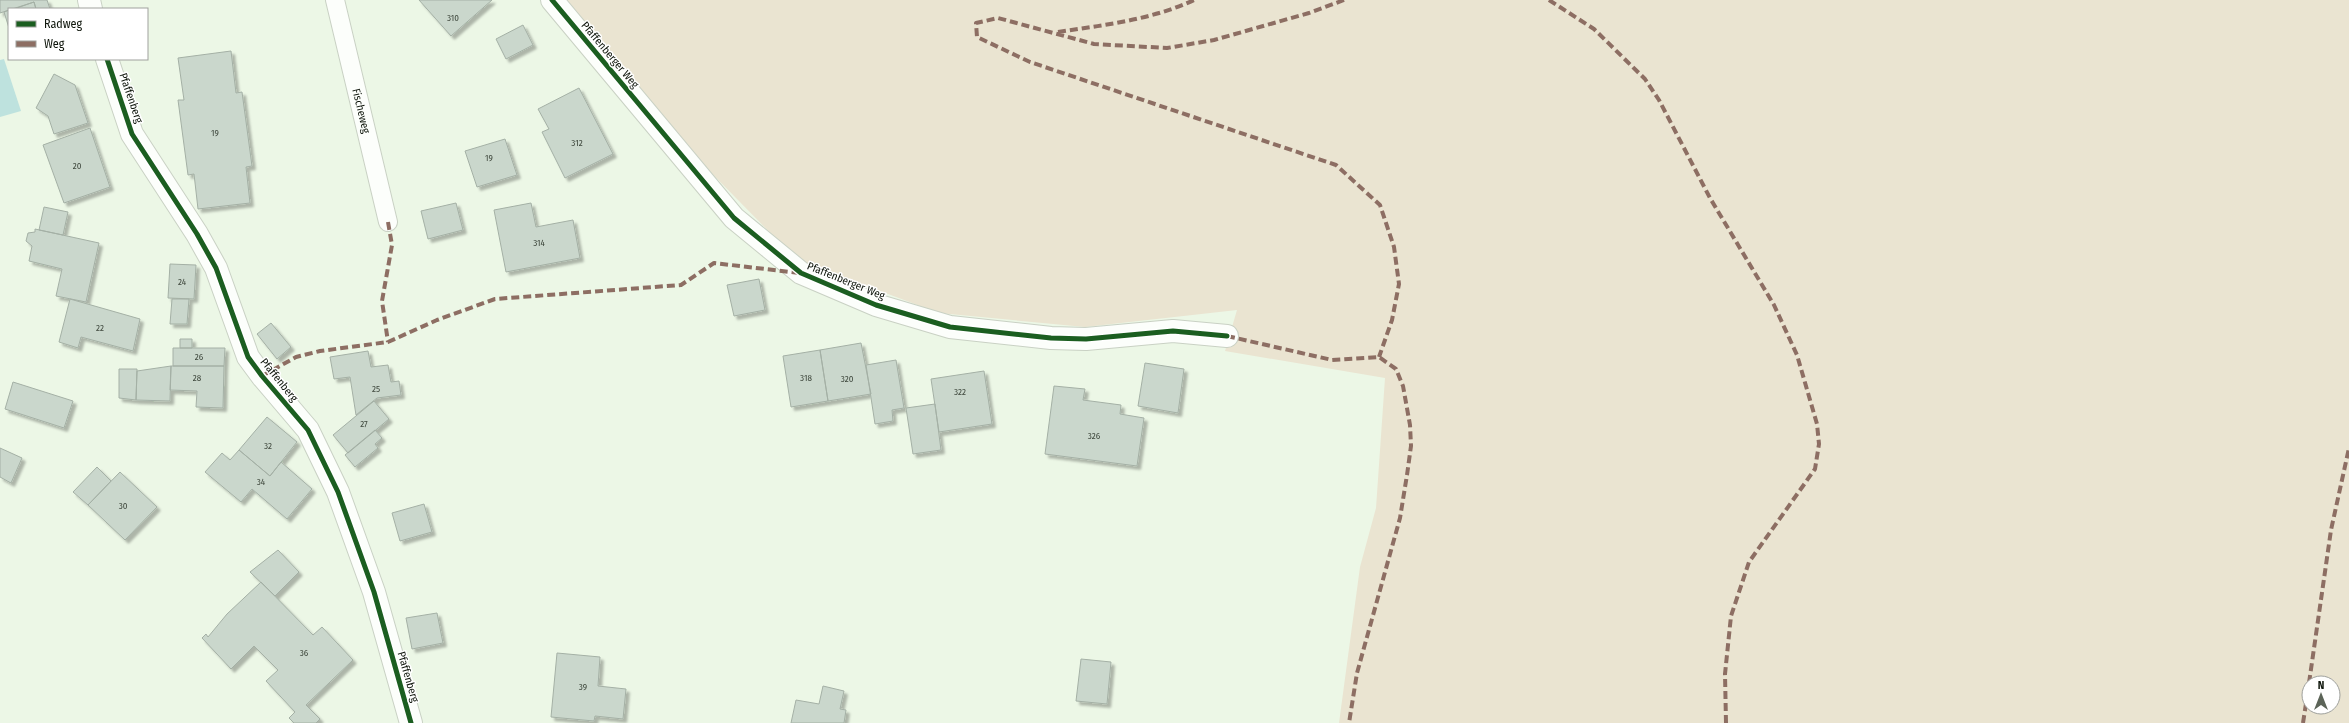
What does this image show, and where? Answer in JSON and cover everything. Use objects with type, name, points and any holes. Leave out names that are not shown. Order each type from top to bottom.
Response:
[{"type":"street","name":"Pfaffenberger Weg","points":[[552,0],[734,218],[801,273],[876,305],[950,326],[1072,339],[1173,331],[1227,336]]},
{"type":"street","name":"Pfaffenberg","points":[[107,60],[132,134],[197,234],[216,268],[248,357],[262,376],[308,430],[338,492],[374,592],[411,723]]},
{"type":"lane","name":"Fischeweg","points":[[335,0],[388,222]]},
{"type":"shaded area","points":[[567,0],[2349,0],[2349,723],[1339,723],[1360,567],[1376,508],[1385,378],[1225,351],[1237,310],[1085,327],[939,313],[797,260],[679,140]]},
{"type":"water","points":[[4,59],[21,111],[0,117],[0,60]]},
{"type":"building","points":[[0,0],[47,0],[50,8],[36,8],[34,2],[15,8],[8,8],[8,10],[0,13]]},
{"type":"building","points":[[419,0],[492,0],[451,36]]},
{"type":"building","points":[[34,2],[36,8],[17,8]]},
{"type":"building","points":[[8,10],[8,25],[4,12]]},
{"type":"building","points":[[523,25],[533,45],[506,59],[496,39]]},
{"type":"building","points":[[231,51],[236,93],[242,92],[252,166],[246,167],[250,203],[198,209],[194,174],[188,175],[178,100],[184,100],[178,58]]},
{"type":"building","points":[[54,74],[75,85],[88,123],[54,134],[48,116],[36,108]]},
{"type":"building","points":[[579,88],[613,154],[565,178],[542,132],[549,129],[538,109]]},
{"type":"building","points":[[90,128],[110,187],[64,203],[43,145]]},
{"type":"building","points":[[505,139],[517,175],[477,187],[465,151]]},
{"type":"building","points":[[456,203],[463,230],[428,239],[421,211]]},
{"type":"building","points":[[531,203],[536,227],[573,220],[580,258],[506,272],[494,210]]},
{"type":"building","points":[[44,207],[68,212],[63,235],[39,230]]},
{"type":"building","points":[[35,229],[99,243],[86,302],[56,296],[62,269],[29,261],[32,246],[26,241],[28,233],[35,232]]},
{"type":"building","points":[[170,264],[196,265],[194,299],[168,298]]},
{"type":"building","points":[[759,279],[765,310],[734,316],[727,285]]},
{"type":"building","points":[[70,299],[140,319],[133,351],[81,337],[78,348],[59,342]]},
{"type":"building","points":[[172,299],[189,299],[187,324],[170,324]]},
{"type":"building","points":[[271,323],[291,347],[277,359],[257,334]]},
{"type":"building","points":[[180,339],[192,339],[192,348],[180,348]]},
{"type":"building","points":[[861,343],[871,394],[828,401],[820,350]]},
{"type":"building","points":[[173,348],[225,348],[224,366],[173,366]]},
{"type":"building","points":[[820,350],[828,401],[791,407],[783,356]]},
{"type":"building","points":[[368,351],[371,367],[388,365],[391,382],[399,381],[401,395],[377,398],[356,415],[350,377],[334,379],[330,357]]},
{"type":"building","points":[[896,360],[904,408],[892,410],[893,421],[875,424],[866,365]]},
{"type":"building","points":[[1145,363],[1184,369],[1178,413],[1138,406]]},
{"type":"building","points":[[171,366],[224,366],[223,408],[196,407],[197,391],[170,390]]},
{"type":"building","points":[[171,366],[170,401],[136,400],[137,371]]},
{"type":"building","points":[[119,369],[137,369],[136,400],[119,398]]},
{"type":"building","points":[[984,371],[992,424],[939,432],[931,379]]},
{"type":"building","points":[[13,382],[73,401],[64,428],[5,409]]},
{"type":"building","points":[[1054,386],[1085,389],[1083,400],[1121,405],[1120,414],[1144,418],[1137,466],[1045,454]]},
{"type":"building","points":[[374,401],[389,419],[348,453],[333,435]]},
{"type":"building","points":[[935,404],[941,450],[913,454],[906,408]]},
{"type":"building","points":[[267,417],[297,442],[270,476],[239,450]]},
{"type":"building","points":[[375,430],[382,438],[375,444],[378,448],[355,467],[345,455]]},
{"type":"building","points":[[0,448],[22,458],[11,483],[0,477]]},
{"type":"building","points":[[239,450],[270,476],[281,462],[312,489],[287,519],[252,489],[241,502],[205,472],[222,453],[230,460]]},
{"type":"building","points":[[97,467],[111,481],[88,505],[73,492]]},
{"type":"building","points":[[120,472],[157,507],[125,540],[88,505]]},
{"type":"building","points":[[424,504],[432,532],[400,541],[392,513]]},
{"type":"building","points":[[278,550],[299,572],[275,596],[250,572]]},
{"type":"building","points":[[261,582],[313,635],[322,627],[353,660],[306,705],[320,719],[316,723],[294,723],[289,718],[295,712],[266,681],[278,670],[254,646],[231,669],[202,638],[206,634],[208,637],[227,614]]},
{"type":"building","points":[[437,613],[443,643],[412,649],[406,618]]},
{"type":"building","points":[[557,653],[600,657],[598,686],[626,689],[623,719],[595,716],[594,721],[551,717]]},
{"type":"building","points":[[1081,659],[1111,662],[1107,704],[1076,701]]},
{"type":"building","points":[[823,686],[844,691],[840,709],[846,710],[844,723],[791,723],[796,700],[819,704]]},
{"type":"marked path","points":[[1058,32],[1127,21],[1178,7],[1194,0]]},
{"type":"marked path","points":[[1344,0],[1309,13],[1214,40],[1167,48],[1094,44],[998,18],[976,23],[977,37],[1030,62],[1336,165],[1380,205],[1394,247],[1399,284],[1392,320],[1379,357]]},
{"type":"marked path","points":[[1549,0],[1594,29],[1645,79],[1659,100],[1710,198],[1774,305],[1797,355],[1817,424],[1819,444],[1815,469],[1749,562],[1731,616],[1725,674],[1726,723]]},
{"type":"marked path","points":[[388,222],[392,245],[382,301],[388,342]]},
{"type":"marked path","points":[[262,376],[296,357],[320,351],[388,342],[437,320],[495,299],[681,285],[714,263],[799,273]]},
{"type":"marked path","points":[[1227,336],[1332,360],[1379,357],[1396,369],[1403,386],[1410,425],[1411,446],[1407,475],[1400,518],[1357,673],[1349,723]]},
{"type":"marked path","points":[[2310,675],[2331,530],[2349,448]]},
{"type":"marked path","points":[[2303,723],[2304,715]]},
{"type":"cycle path","points":[[552,0],[734,218],[801,273],[876,305],[950,327],[1051,338],[1086,339],[1173,331],[1227,336]]},
{"type":"cycle path","points":[[107,60],[132,134],[197,234],[216,268],[248,357],[262,376],[308,430],[338,492],[374,592],[411,723]]}]
